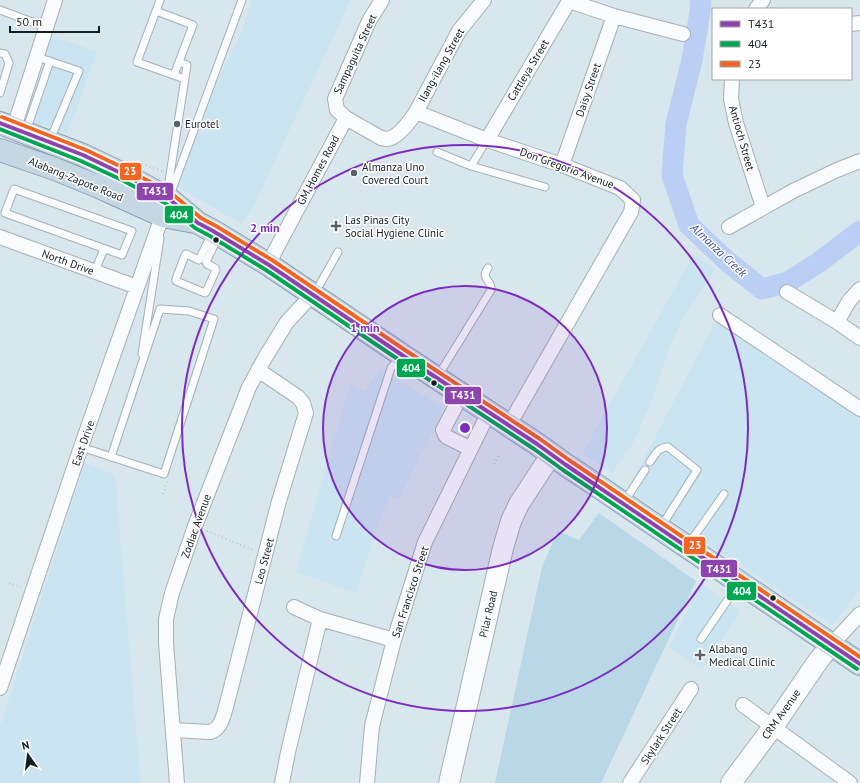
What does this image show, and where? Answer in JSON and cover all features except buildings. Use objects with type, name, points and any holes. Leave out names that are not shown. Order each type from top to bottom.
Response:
[{"type":"highway","name":"Alabang-Zapote Road","points":[[13,128],[90,159],[125,175],[165,207]]},
{"type":"highway","name":"Alabang-Zapote Road","points":[[0,150],[55,168],[99,186],[165,207],[210,230],[269,265],[436,378],[537,444],[551,455],[860,664]]},
{"type":"street","points":[[13,128],[43,59],[46,27],[55,0]]},
{"type":"street","name":"Sampaguita Street","points":[[341,114],[335,99],[368,21],[382,0]]},
{"type":"street","name":"Ilang-ilang Street","points":[[416,112],[458,31],[484,0]]},
{"type":"street","points":[[569,1],[614,16],[683,34]]},
{"type":"street","name":"Cattleya Street","points":[[487,140],[569,1]]},
{"type":"street","name":"Daisy Street","points":[[562,165],[614,16]]},
{"type":"street","name":"Antioch Street","points":[[732,80],[731,99],[736,123],[761,202]]},
{"type":"street","points":[[341,114],[381,138],[387,139],[395,137],[407,125],[416,112]]},
{"type":"street","name":"Don Gregorio Avenue","points":[[416,112],[487,140],[562,165],[620,188],[633,200],[632,212],[508,425]]},
{"type":"street","name":"GM Homes Road","points":[[269,265],[341,114]]},
{"type":"street","points":[[729,227],[761,202],[860,161]]},
{"type":"street","name":"East Drive","points":[[0,688],[81,447],[165,207]]},
{"type":"street","name":"North Drive","points":[[0,237],[137,287]]},
{"type":"street","points":[[836,322],[860,289]]},
{"type":"street","points":[[787,292],[860,338]]},
{"type":"street","name":"Zodiac Avenue","points":[[177,783],[166,643],[166,619],[172,593],[195,526],[258,370],[287,322],[313,294]]},
{"type":"street","points":[[720,315],[860,409]]},
{"type":"street","name":"Leo Street","points":[[172,730],[210,732],[215,731],[220,725],[226,707],[279,501],[306,413],[303,403],[298,397],[258,370]]},
{"type":"street","points":[[462,394],[443,430],[445,436],[471,449]]},
{"type":"street","name":"San Francisco Street","points":[[366,783],[372,726],[394,640],[425,542],[489,412]]},
{"type":"street","name":"Pilar Road","points":[[449,783],[500,563],[511,522],[519,504],[551,455]]},
{"type":"street","points":[[294,607],[320,620],[394,640]]},
{"type":"street","points":[[831,645],[860,614]]},
{"type":"street","points":[[282,783],[320,620]]},
{"type":"street","name":"CRM Avenue","points":[[731,783],[831,645]]},
{"type":"street","name":"Skylark Street","points":[[630,783],[691,689]]},
{"type":"street","points":[[743,705],[850,783]]},
{"type":"lane","points":[[160,0],[137,62],[182,78]]},
{"type":"lane","points":[[165,207],[212,74],[242,0]]},
{"type":"lane","points":[[0,10],[46,27]]},
{"type":"lane","points":[[156,11],[193,25],[174,75]]},
{"type":"lane","points":[[0,53],[5,54],[9,63],[0,93]]},
{"type":"lane","points":[[43,59],[79,71],[49,142]]},
{"type":"lane","points":[[138,376],[187,65],[179,62]]},
{"type":"lane","points":[[471,166],[487,140]]},
{"type":"lane","points":[[437,152],[471,166],[545,186]]},
{"type":"lane","points":[[14,189],[132,230],[122,256],[104,249],[5,213],[14,189]]},
{"type":"lane","points":[[210,230],[206,262],[216,270],[205,293],[176,281],[186,254],[199,260],[210,230]]},
{"type":"lane","points":[[95,271],[104,249]]},
{"type":"lane","points":[[313,294],[338,252]]},
{"type":"lane","points":[[436,378],[491,290],[491,285],[484,275],[488,268]]},
{"type":"lane","points":[[81,447],[111,457],[164,474],[214,319],[188,311],[160,309],[111,457]]},
{"type":"lane","points":[[336,536],[391,368],[402,355]]},
{"type":"lane","points":[[650,462],[662,447],[668,447],[697,470],[660,529]]},
{"type":"lane","points":[[623,504],[644,470]]},
{"type":"lane","points":[[687,547],[724,494]]},
{"type":"lane","points":[[701,638],[729,598],[738,581]]},
{"type":"path","points":[[140,163],[163,172],[164,170]]},
{"type":"path","points":[[494,464],[500,454]]},
{"type":"path","points":[[195,526],[265,555]]},
{"type":"shaded area","points":[[252,0],[350,0],[254,205],[242,224],[176,186],[203,113],[242,31]]},
{"type":"shaded area","points":[[53,36],[97,52],[67,134],[23,118]]},
{"type":"shaded area","points":[[694,254],[715,269],[682,320],[668,351],[649,407],[633,443],[612,473],[582,454]]},
{"type":"shaded area","points":[[716,320],[860,416],[860,588],[833,625],[733,561],[627,490]]},
{"type":"shaded area","points":[[380,369],[444,408],[399,500],[390,495],[377,527],[356,593],[296,572],[350,384],[365,392]]},
{"type":"shaded area","points":[[85,463],[115,475],[140,778],[139,783],[0,783],[0,727]]},
{"type":"shaded area","points":[[599,513],[696,581],[601,783],[495,783],[542,567],[558,531],[579,540]]},
{"type":"shaded area","points":[[702,585],[740,611],[739,615],[702,669],[669,648],[699,587]]},
{"type":"waterway","name":"Almanza Creek","points":[[701,0],[692,60],[676,124],[672,175],[689,225],[727,261],[762,289],[788,282],[818,263],[860,231]]},
{"type":"transit line","name":"23","points":[[2,117],[86,150],[171,193],[201,218],[272,260],[540,439],[860,657]]},
{"type":"transit line","name":"T431","points":[[0,123],[83,155],[168,198],[198,223],[269,265],[537,444],[860,664]]},
{"type":"transit line","name":"404","points":[[0,129],[81,161],[122,180],[165,203],[195,228],[266,270],[534,449],[857,669]]},
{"type":"place","name":"Eurotel","points":[[177,124]]},
{"type":"place","name":"Almanza Uno Covered Court","points":[[354,173]]},
{"type":"place","name":"Las Pinas City Social Hygiene Clinic","points":[[336,226]]},
{"type":"place","name":"Alabang Medical Clinic","points":[[700,655]]}]
